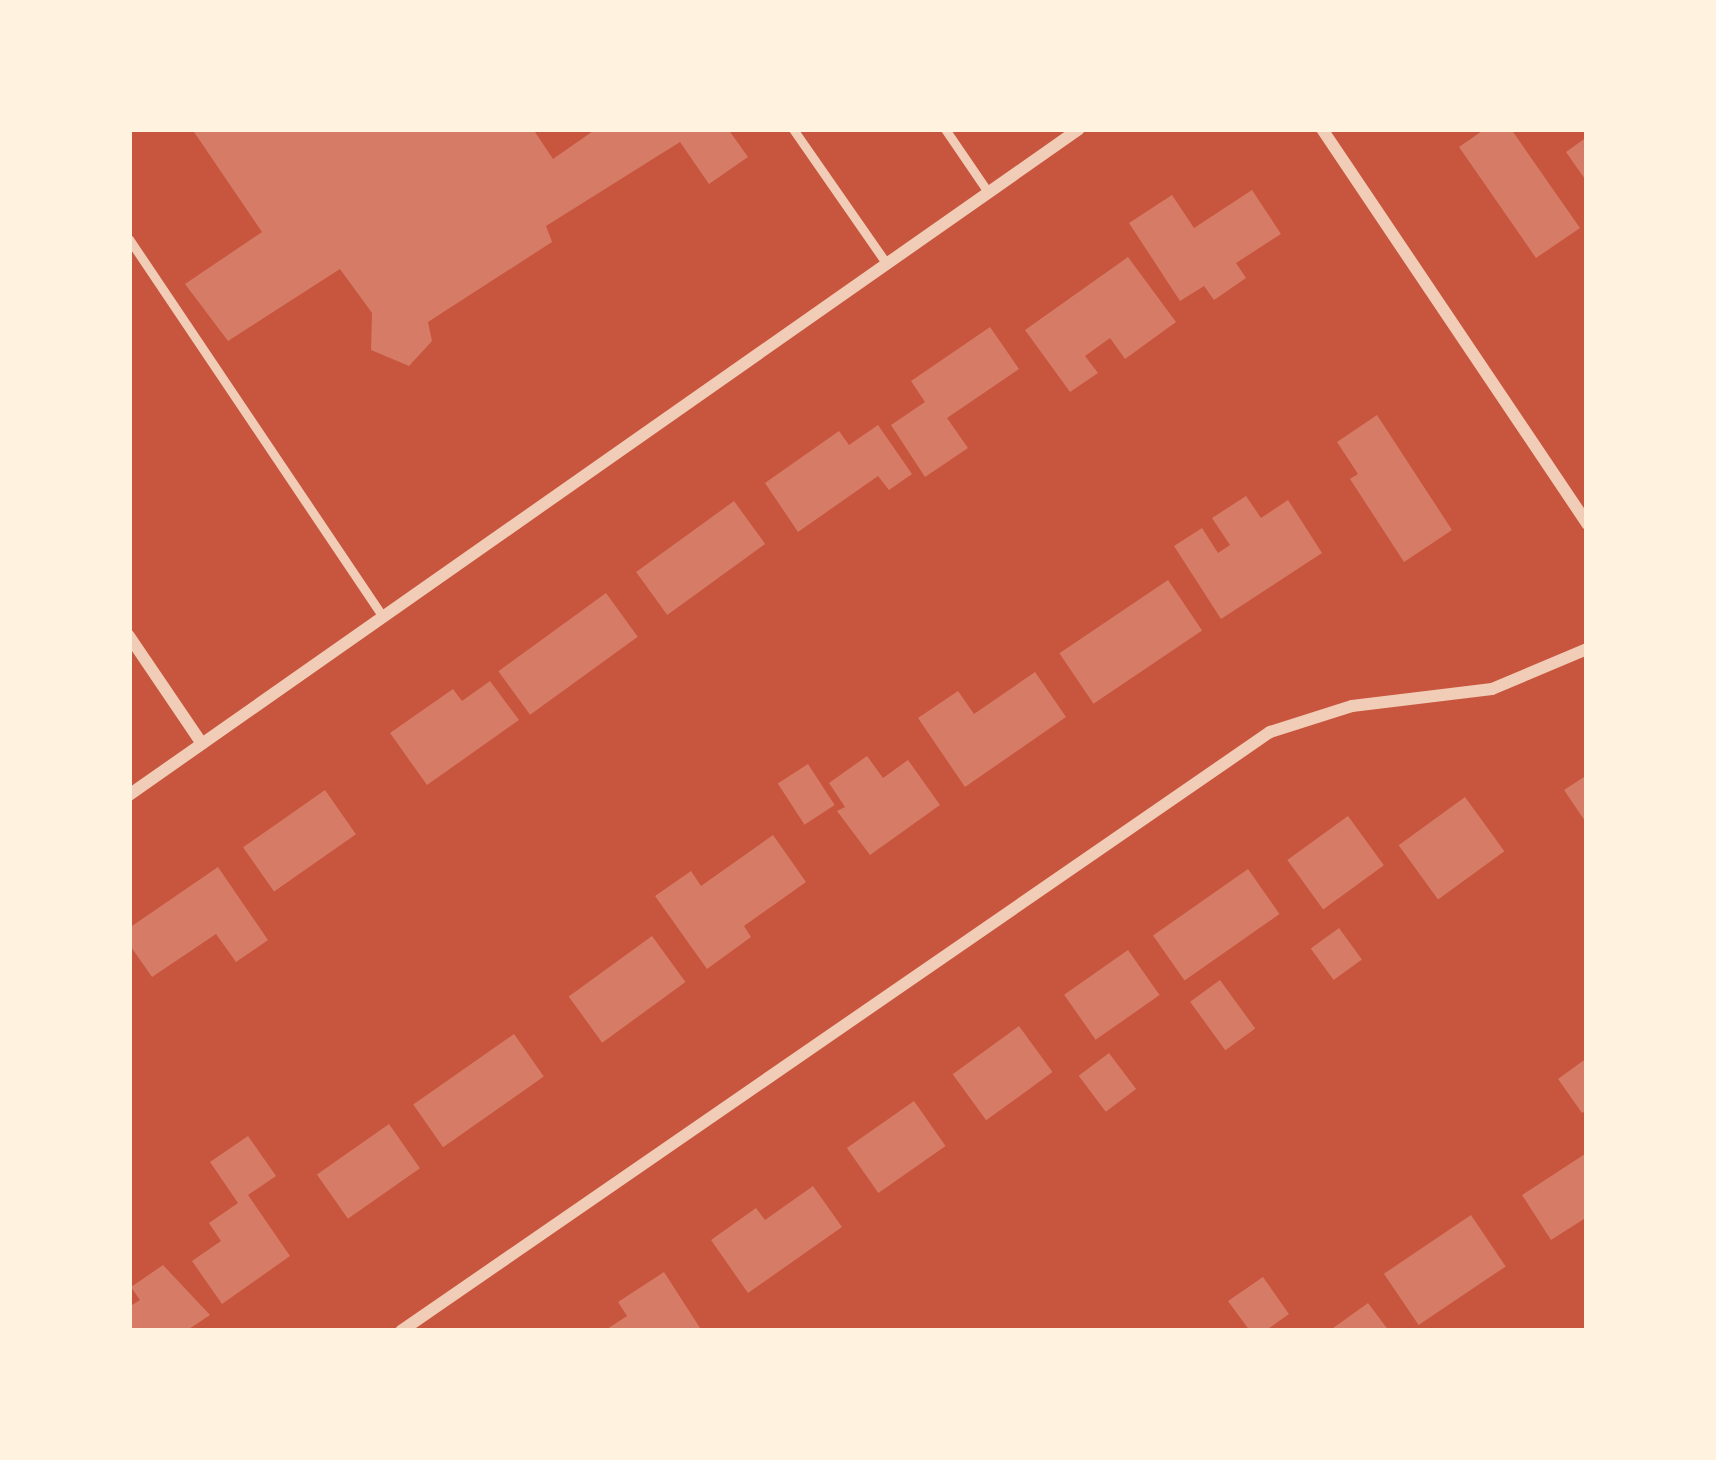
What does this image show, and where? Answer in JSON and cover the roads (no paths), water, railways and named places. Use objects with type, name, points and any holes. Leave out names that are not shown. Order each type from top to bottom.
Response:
[{"type":"street","points":[[129,795],[1079,129]]},
{"type":"street","points":[[1322,129],[1587,524]]},
{"type":"street","points":[[129,636],[202,744]]},
{"type":"street","points":[[401,1331],[1270,732],[1352,706],[1492,689],[1587,649]]},
{"type":"lane","points":[[793,129],[886,263]]},
{"type":"lane","points":[[945,129],[988,192]]},
{"type":"lane","points":[[129,239],[382,616]]}]
